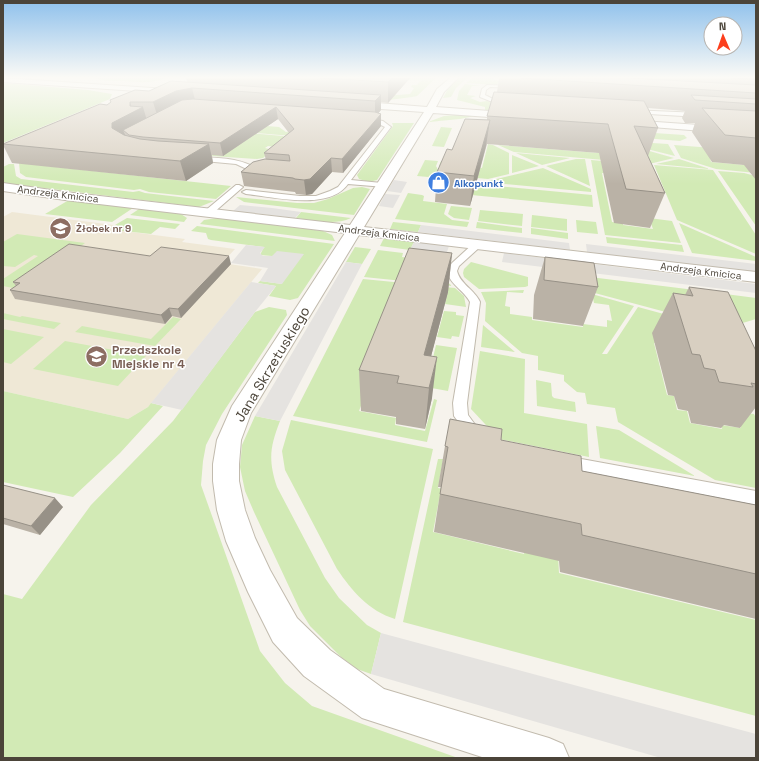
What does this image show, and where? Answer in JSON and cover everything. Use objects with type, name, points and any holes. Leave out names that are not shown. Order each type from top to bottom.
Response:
[{"type":"street","name":"Jana Skrzetuskiego","points":[[428,114],[240,412],[229,440],[226,481],[231,510],[240,541],[259,581],[286,630],[317,663],[375,705],[549,758]]},
{"type":"street","points":[[485,114],[524,116]]},
{"type":"street","points":[[618,122],[756,132]]},
{"type":"street","name":"Andrzeja Kmicica","points":[[3,187],[756,277]]},
{"type":"lane","points":[[657,114],[665,126]]},
{"type":"lane","points":[[687,114],[709,116]]},
{"type":"lane","points":[[246,192],[309,198],[333,193],[340,189],[388,127],[380,121],[359,119]]},
{"type":"lane","points":[[191,158],[242,164],[253,168],[255,170],[254,173],[266,170]]},
{"type":"lane","points":[[346,182],[382,185]]},
{"type":"lane","points":[[209,212],[239,187]]},
{"type":"lane","points":[[478,244],[452,270],[454,277],[471,292],[476,302],[460,397],[461,416],[479,439],[486,442]]},
{"type":"lane","points":[[550,458],[756,498]]},
{"type":"shaded area","points":[[394,180],[407,182],[401,193],[387,191]]},
{"type":"shaded area","points":[[385,194],[400,195],[393,208],[379,206]]},
{"type":"shaded area","points":[[240,205],[301,212],[295,218],[233,211]]},
{"type":"shaded area","name":"Przedszkole Miejskie nr 4","points":[[12,212],[121,226],[116,230],[185,239],[182,242],[235,249],[222,263],[262,269],[148,407],[128,419],[3,391],[3,217]]},
{"type":"shaded area","points":[[421,225],[569,243],[570,250],[418,232]]},
{"type":"shaded area","points":[[414,242],[449,246],[446,255],[410,250]]},
{"type":"shaded area","points":[[586,244],[756,264],[756,272],[587,252]]},
{"type":"shaded area","points":[[246,245],[265,247],[260,253],[263,256],[272,256],[277,251],[304,254],[282,284],[260,281],[268,268],[231,263]]},
{"type":"shaded area","points":[[504,253],[756,284],[756,293],[502,262]]},
{"type":"shaded area","points":[[346,262],[362,264],[280,421],[255,416]]},
{"type":"shaded area","points":[[251,282],[276,286],[182,410],[151,403]]},
{"type":"shaded area","points":[[381,633],[756,734],[756,758],[661,758],[371,674]]},
{"type":"green space","points":[[3,114],[75,114],[3,143]]},
{"type":"green space","points":[[534,114],[606,114],[654,118],[652,120],[638,121]]},
{"type":"green space","points":[[444,116],[475,116],[428,122]]},
{"type":"green space","points":[[182,119],[279,127],[286,132],[290,131],[292,136],[164,125]]},
{"type":"green space","points":[[392,123],[414,123],[377,180],[369,182],[359,179],[357,175],[393,126]]},
{"type":"green space","points":[[441,127],[452,128],[444,147],[432,146]]},
{"type":"green space","points":[[595,129],[684,135],[687,138],[680,141],[596,134]]},
{"type":"green space","points":[[222,131],[283,136],[286,138],[276,147],[268,146],[265,148],[273,150],[263,158],[257,159],[212,156]]},
{"type":"green space","points":[[637,142],[668,144],[675,156],[639,147]]},
{"type":"green space","points":[[488,144],[509,153],[509,174],[488,179],[444,175],[439,166],[441,161],[482,168]]},
{"type":"green space","points":[[498,145],[649,157],[647,153],[639,148],[674,158],[649,164],[514,152]]},
{"type":"green space","points":[[674,145],[726,149],[713,158],[710,158],[711,162],[756,166],[756,173],[716,169],[681,158]]},
{"type":"green space","points":[[516,153],[570,158],[542,165]]},
{"type":"green space","points":[[512,155],[539,166],[512,173]]},
{"type":"green space","points":[[576,159],[585,159],[590,186],[546,166]]},
{"type":"green space","points":[[679,159],[710,169],[656,164]]},
{"type":"green space","points":[[425,160],[438,161],[436,166],[441,175],[440,178],[417,176]]},
{"type":"green space","points":[[591,160],[649,165],[618,174],[602,173],[612,222],[653,229],[649,218],[672,221],[681,243],[605,235]]},
{"type":"green space","points":[[19,163],[231,186],[216,199],[149,192],[140,189],[134,190],[26,177],[20,173]]},
{"type":"green space","points":[[9,164],[14,164],[16,176],[21,179],[133,192],[139,191],[214,201],[199,207],[3,183],[3,167]]},
{"type":"green space","points":[[654,165],[713,170],[756,235],[756,254],[677,220]]},
{"type":"green space","points":[[543,168],[591,189],[591,192],[484,182]]},
{"type":"green space","points":[[718,171],[744,173],[756,176],[756,226]]},
{"type":"green space","points":[[476,184],[592,195],[593,207],[461,194],[456,189]]},
{"type":"green space","points":[[362,187],[370,189],[354,215],[244,202],[236,197],[297,203],[314,203],[328,199],[353,188]]},
{"type":"green space","points":[[408,193],[424,196],[423,201],[447,204],[444,214],[452,220],[469,222],[467,227],[395,219]]},
{"type":"green space","points":[[69,200],[133,208],[112,222],[45,214]]},
{"type":"green space","points":[[451,206],[472,208],[469,220],[454,218],[448,214]]},
{"type":"green space","points":[[139,209],[181,214],[187,218],[184,222],[130,215]]},
{"type":"green space","points":[[480,210],[523,214],[522,226],[478,221]]},
{"type":"green space","points":[[301,212],[351,218],[338,222],[331,222],[296,218]]},
{"type":"green space","points":[[532,215],[567,219],[567,231],[531,227]]},
{"type":"green space","points":[[127,218],[180,224],[175,229],[160,227],[151,234],[115,230],[120,226],[115,225]]},
{"type":"green space","points":[[217,218],[323,231],[332,235],[335,241],[200,224],[204,220]]},
{"type":"green space","points":[[576,220],[596,222],[598,234],[577,232]]},
{"type":"green space","points":[[393,222],[421,225],[418,232],[390,229]]},
{"type":"green space","points":[[477,222],[522,228],[522,233],[476,228]]},
{"type":"green space","points":[[679,223],[756,257],[756,261],[692,253]]},
{"type":"green space","points":[[197,226],[334,244],[298,298],[290,300],[269,296],[276,286],[258,283],[260,281],[282,284],[272,256],[260,255],[264,247],[211,240],[208,239],[206,233],[191,231]]},
{"type":"green space","points":[[531,228],[568,233],[568,239],[531,234]]},
{"type":"green space","points":[[17,234],[85,243],[77,249],[57,258],[13,288],[3,286],[3,279],[38,256],[34,255],[15,267],[3,266],[3,242]]},
{"type":"green space","points":[[606,237],[682,245],[684,252],[607,243]]},
{"type":"green space","points":[[384,238],[414,242],[410,250],[380,246]]},
{"type":"green space","points":[[355,247],[371,249],[362,264],[346,262]]},
{"type":"green space","points":[[378,250],[403,253],[402,257],[431,261],[444,279],[452,286],[364,277]]},
{"type":"green space","points":[[471,262],[528,277],[528,286],[479,289],[464,277],[464,269]]},
{"type":"green space","points":[[590,277],[703,291],[718,326],[591,292]]},
{"type":"green space","points":[[363,279],[455,288],[464,296],[466,307],[445,304],[448,291],[406,286],[359,411],[396,418],[395,425],[425,431],[434,399],[437,400],[427,442],[293,416]]},
{"type":"green space","points":[[524,290],[523,293],[507,292],[505,306],[510,307],[510,314],[532,317],[532,320],[583,327],[583,324],[607,327],[607,320],[612,321],[609,305],[594,303],[592,294],[634,306],[602,354],[607,354],[638,307],[719,329],[654,343],[667,395],[674,396],[677,410],[687,411],[690,423],[722,429],[721,425],[741,428],[733,407],[744,413],[754,414],[756,418],[756,488],[715,480],[618,422],[615,408],[587,404],[585,393],[577,392],[564,381],[564,375],[538,370],[538,356],[522,353],[485,321],[486,303],[481,292]]},
{"type":"green space","points":[[710,292],[756,298],[756,319],[726,328]]},
{"type":"green space","points":[[269,307],[286,310],[287,315],[222,414],[206,445],[201,485],[260,651],[285,683],[312,706],[458,758],[3,758],[3,594],[22,599],[91,505],[173,421],[255,312]]},
{"type":"green space","points":[[444,311],[456,312],[456,315],[464,316],[459,337],[452,336],[451,339],[437,337]]},
{"type":"green space","points":[[3,313],[61,323],[54,329],[3,319]]},
{"type":"green space","points":[[173,317],[181,319],[155,346],[75,332],[82,326],[151,339]]},
{"type":"green space","points":[[483,325],[515,352],[481,347]]},
{"type":"green space","points":[[3,329],[44,337],[11,364],[3,362]]},
{"type":"green space","points":[[65,341],[146,356],[118,386],[33,369]]},
{"type":"green space","points":[[436,345],[457,348],[448,391],[426,387]]},
{"type":"green space","points":[[480,351],[525,359],[524,413],[587,424],[589,457],[499,439],[471,409]]},
{"type":"green space","points":[[536,380],[551,383],[552,396],[554,398],[575,402],[576,412],[537,406]]},
{"type":"green space","points":[[3,391],[128,419],[148,407],[151,403],[163,406],[120,453],[73,497],[3,482]]},
{"type":"green space","points":[[255,416],[280,421],[274,438],[271,454],[274,477],[277,487],[325,578],[339,598],[367,625],[381,633],[371,674],[357,669],[341,657],[310,626],[300,610],[254,512],[245,491],[240,467],[242,445]]},
{"type":"green space","points":[[291,420],[433,449],[395,619],[377,611],[362,599],[337,569],[285,470],[282,451]]},
{"type":"green space","points":[[596,426],[619,430],[695,476],[600,458]]},
{"type":"green space","points":[[438,459],[443,459],[438,488],[449,490],[439,500],[433,532],[524,554],[525,547],[558,555],[559,573],[756,620],[756,716],[403,622]]},
{"type":"building","points":[[77,114],[130,114],[112,123],[112,128],[124,135],[140,139],[209,144],[180,161],[3,144]]},
{"type":"building","points":[[155,114],[266,114],[220,143],[143,137],[129,135],[123,130]]},
{"type":"building","points":[[281,114],[381,114],[342,159],[331,158],[310,179],[304,180],[241,172],[253,162],[265,159],[290,161],[289,155],[264,153],[294,129]]},
{"type":"building","points":[[488,114],[650,114],[658,128],[634,126],[665,193],[626,189],[608,124],[487,116]]},
{"type":"building","points":[[707,114],[756,114],[756,138],[725,135]]},
{"type":"building","points":[[465,119],[490,120],[474,176],[437,172],[447,149],[452,150]]},
{"type":"building","points":[[69,244],[150,256],[161,247],[229,256],[178,309],[169,308],[161,315],[10,290],[20,283],[13,282]]},
{"type":"building","points":[[409,248],[452,253],[424,355],[437,357],[429,388],[397,383],[399,376],[359,370]]},
{"type":"building","points":[[545,257],[594,263],[598,287],[544,280]]},
{"type":"building","points":[[689,287],[728,292],[756,351],[756,384],[751,383],[753,387],[719,382],[715,370],[704,368],[700,355],[692,354],[673,293],[693,296]]},
{"type":"building","points":[[450,419],[502,429],[501,440],[581,456],[582,471],[756,505],[756,574],[582,535],[581,524],[440,494],[448,447],[445,446]]},
{"type":"building","points":[[3,485],[55,498],[31,526],[3,518]]},
{"type":"place","name":"Alkopunkt","points":[[439,183]]},
{"type":"place","name":"Żłobek nr 9","points":[[60,228]]},
{"type":"place","name":"Przedszkole Miejskie nr 4","points":[[96,357]]}]
